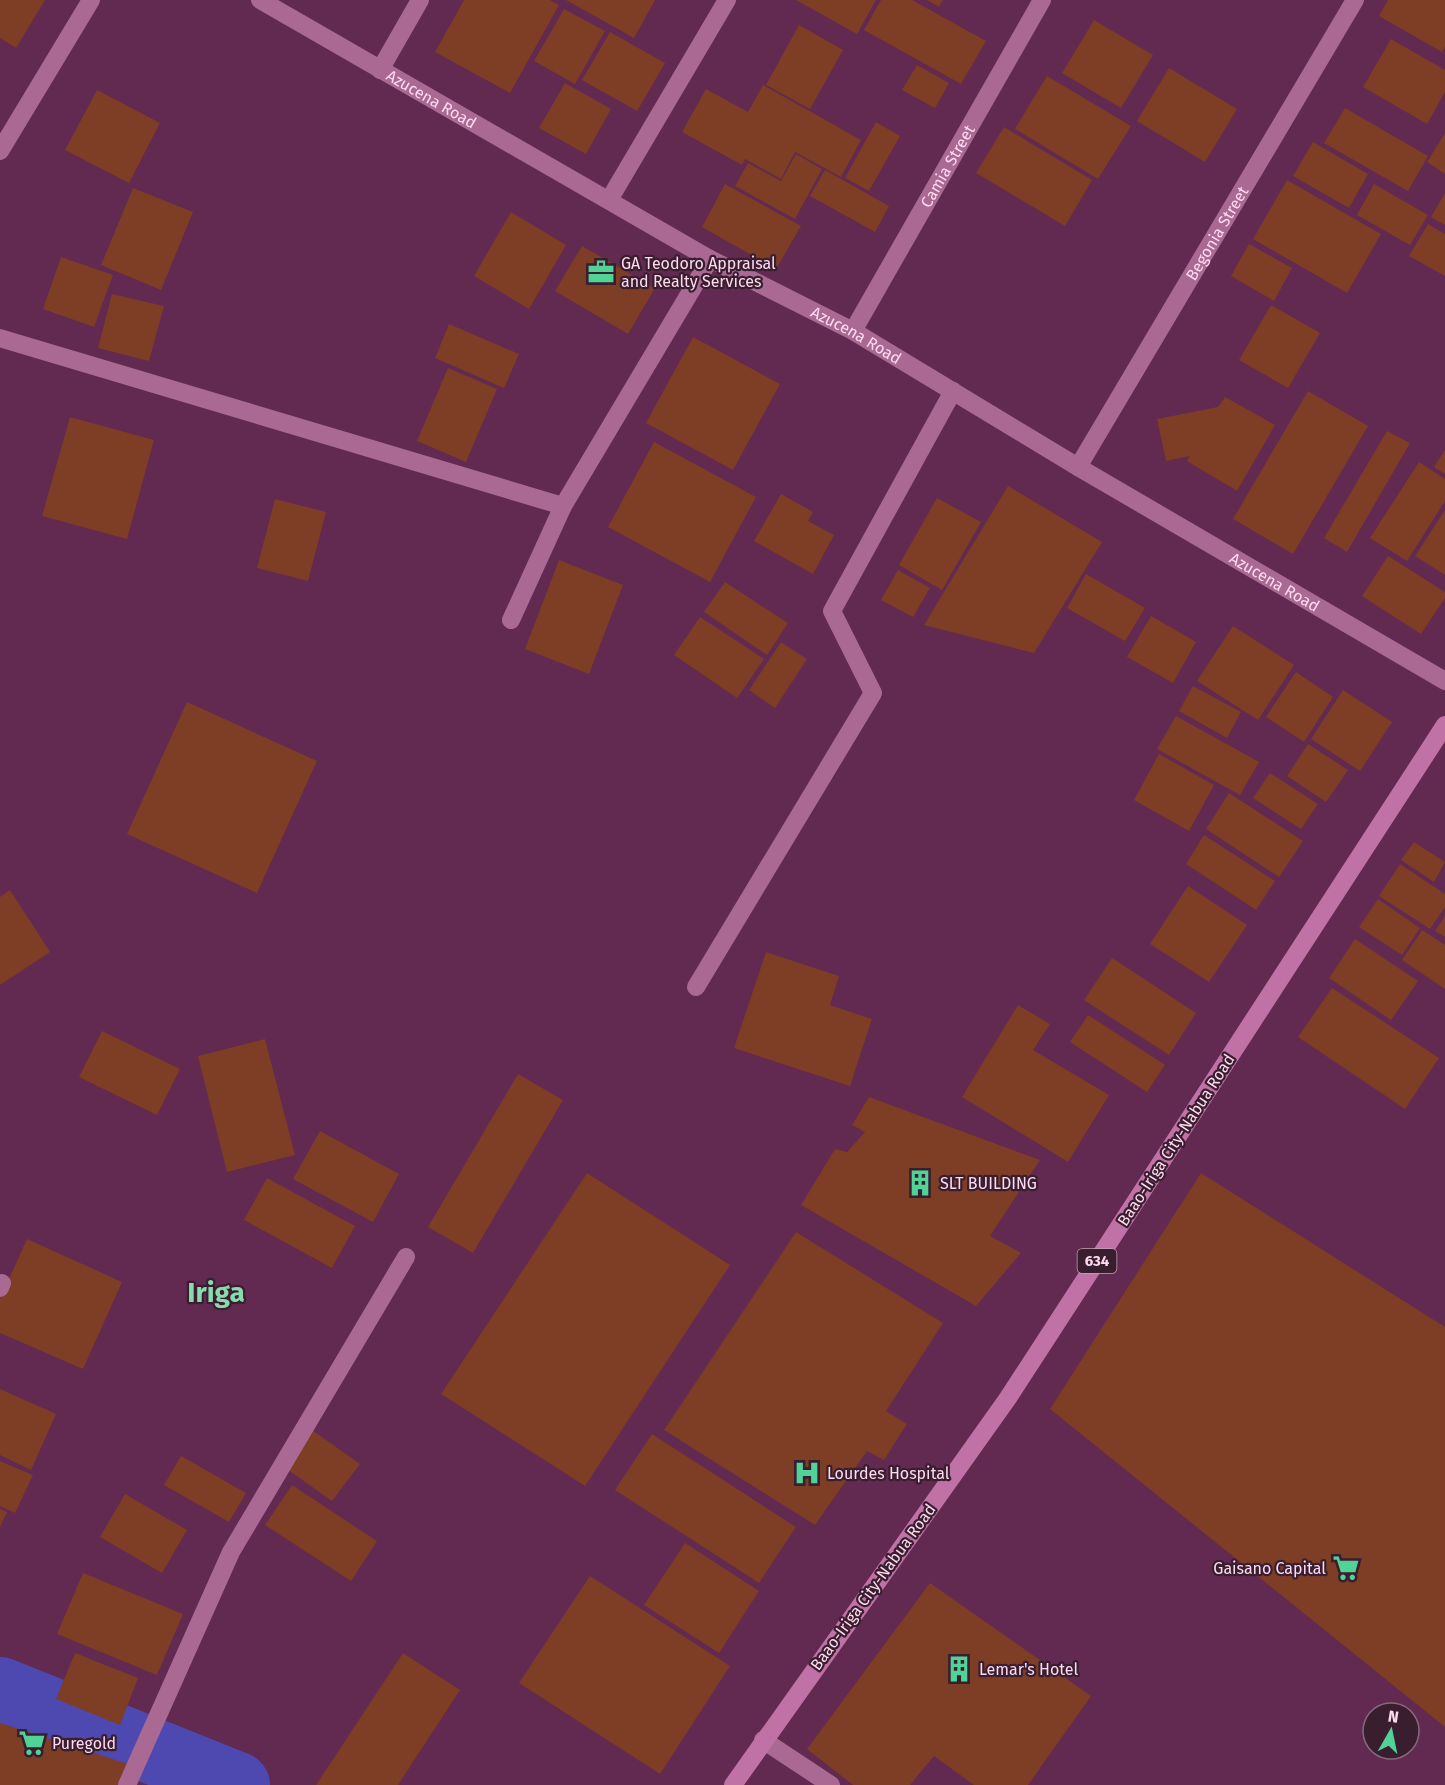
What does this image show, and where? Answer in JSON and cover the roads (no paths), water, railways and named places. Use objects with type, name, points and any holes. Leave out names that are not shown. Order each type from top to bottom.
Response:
[{"type":"main road","name":"Baao-Iriga City-Nabua Road","points":[[733,1785],[1008,1398],[1445,725]]},
{"type":"street","points":[[0,152],[91,0]]},
{"type":"street","name":"Azucena Road","points":[[260,0],[710,259],[853,332],[1078,467],[1445,681]]},
{"type":"street","points":[[381,70],[420,0]]},
{"type":"street","points":[[609,201],[727,0]]},
{"type":"street","name":"Camia Street","points":[[853,332],[1042,0]]},
{"type":"street","name":"Begonia Street","points":[[1078,467],[1355,0]]},
{"type":"street","points":[[511,620],[563,506],[710,259]]},
{"type":"street","points":[[0,338],[563,506]]},
{"type":"street","points":[[696,987],[873,693],[832,611],[953,391]]},
{"type":"street","points":[[127,1785],[231,1552],[406,1257]]},
{"type":"street","points":[[763,1740],[831,1785]]},
{"type":"waterway","points":[[0,1690],[237,1785]]},
{"type":"place","name":"GA Teodoro Appraisal and Realty Services","points":[[601,272]]},
{"type":"place","name":"SLT BUILDING","points":[[920,1183]]},
{"type":"place","name":"Lourdes Hospital","points":[[807,1473]]},
{"type":"place","name":"Gaisano Capital","points":[[1346,1568]]},
{"type":"place","name":"Lemar's Hotel","points":[[959,1669]]},
{"type":"place","name":"Puregold","points":[[32,1743]]},
{"type":"district","name":"Iriga","points":[[216,1292]]}]
